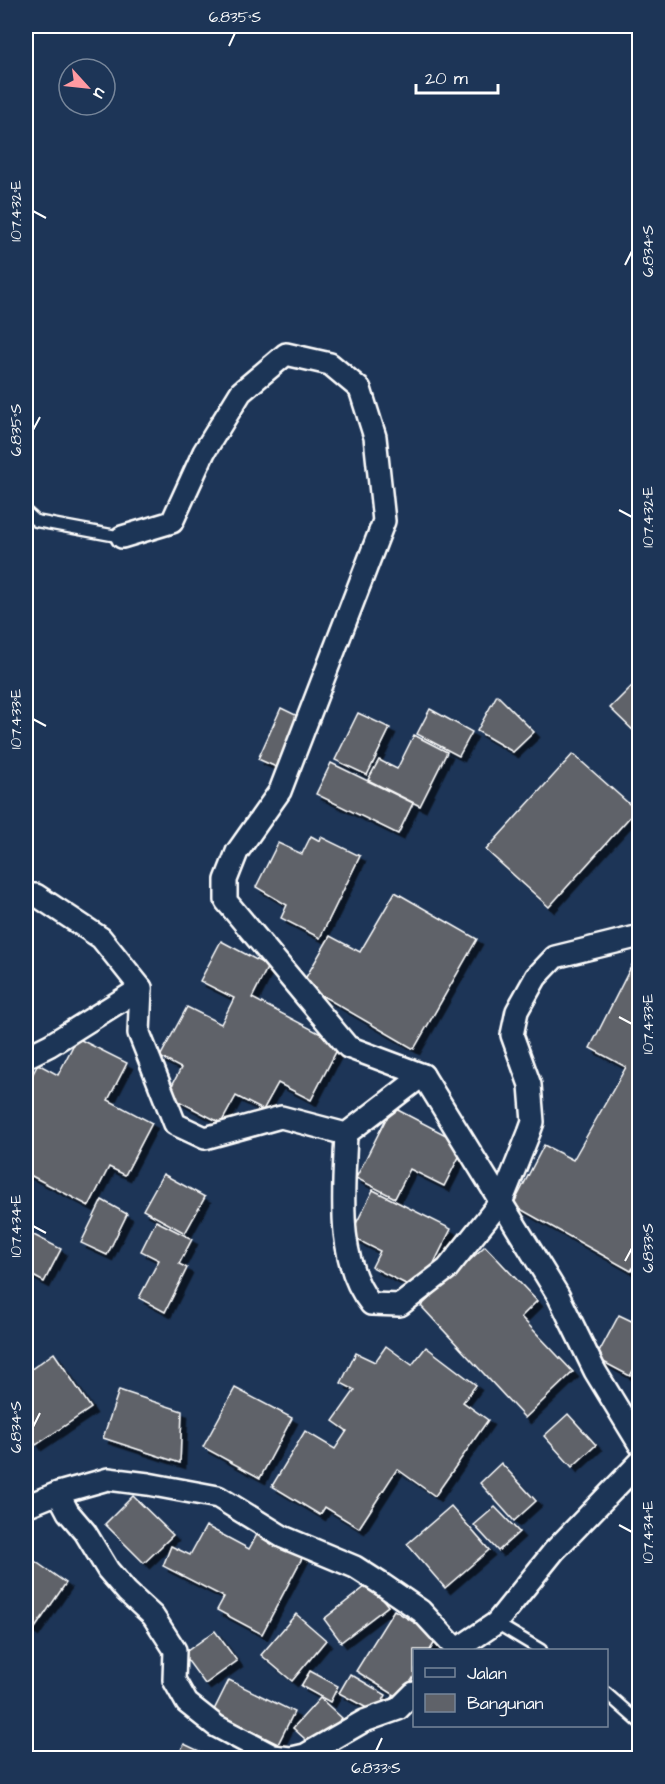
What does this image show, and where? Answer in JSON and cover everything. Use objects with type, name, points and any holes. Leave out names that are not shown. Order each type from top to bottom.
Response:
[{"type":"street","points":[[122,537],[172,522],[204,452],[241,392],[286,354],[330,364],[360,389],[375,437],[384,520],[280,791],[237,852],[226,880],[226,901],[348,1047],[423,1075],[502,1200],[558,1295],[595,1371],[639,1445]]},
{"type":"street","points":[[26,895],[36,895],[101,938],[141,988],[140,1032],[175,1124],[205,1138],[281,1117],[346,1134]]},
{"type":"street","points":[[423,1075],[346,1134],[342,1220],[358,1288],[371,1304],[400,1305],[447,1269],[502,1200],[534,1122],[530,1085],[512,1035],[517,1011],[536,977],[555,957],[639,936]]},
{"type":"street","points":[[26,1057],[50,1045],[141,988]]},
{"type":"street","points":[[458,1649],[496,1623],[554,1551],[639,1462]]},
{"type":"street","points":[[26,1506],[58,1493],[108,1479],[218,1497],[283,1537],[355,1567],[374,1579],[421,1611],[456,1649]]},
{"type":"street","points":[[58,1493],[68,1512],[85,1532],[108,1570],[127,1592],[153,1616],[175,1650],[174,1680],[187,1703],[216,1726],[273,1756],[291,1758],[305,1755],[364,1721],[398,1709],[413,1694]]},
{"type":"lane","points":[[26,512],[36,521],[122,537]]},
{"type":"lane","points":[[496,1623],[539,1649]]},
{"type":"lane","points":[[608,1694],[627,1708],[639,1723]]},
{"type":"building","points":[[640,678],[640,737],[610,708]]},
{"type":"building","points":[[497,695],[534,732],[513,752],[477,731]]},
{"type":"building","points":[[281,708],[304,719],[281,769],[258,759]]},
{"type":"building","points":[[430,709],[472,732],[459,756],[417,734]]},
{"type":"building","points":[[358,713],[390,728],[367,775],[335,760]]},
{"type":"building","points":[[414,735],[447,752],[420,806],[368,780],[379,760],[397,769]]},
{"type":"building","points":[[573,754],[636,810],[549,907],[486,850]]},
{"type":"building","points":[[331,763],[413,803],[398,834],[316,794]]},
{"type":"building","points":[[311,836],[320,841],[321,837],[360,856],[320,938],[281,918],[287,905],[256,887],[278,843],[302,854]]},
{"type":"building","points":[[395,892],[477,939],[414,1049],[302,984],[330,936],[360,952]]},
{"type":"building","points":[[221,941],[268,966],[252,998],[340,1044],[311,1100],[278,1083],[263,1110],[236,1096],[221,1123],[167,1095],[181,1068],[160,1057],[187,1007],[221,1024],[234,998],[200,981]]},
{"type":"building","points":[[637,955],[640,956],[640,1257],[631,1271],[513,1205],[544,1145],[573,1160],[626,1067],[590,1048]]},
{"type":"building","points":[[77,1038],[127,1063],[108,1100],[152,1123],[125,1175],[109,1167],[89,1206],[26,1173],[26,1087],[38,1064],[58,1075]]},
{"type":"building","points":[[392,1107],[465,1145],[444,1186],[410,1169],[395,1198],[356,1178]]},
{"type":"building","points":[[163,1174],[205,1197],[185,1233],[143,1210]]},
{"type":"building","points":[[373,1190],[451,1229],[428,1275],[416,1289],[372,1267],[380,1251],[350,1236]]},
{"type":"building","points":[[102,1200],[127,1214],[107,1255],[81,1243]]},
{"type":"building","points":[[156,1221],[192,1239],[179,1264],[187,1268],[165,1312],[139,1298],[159,1260],[141,1251]]},
{"type":"building","points":[[26,1231],[61,1249],[44,1282],[26,1272]]},
{"type":"building","points":[[485,1246],[537,1301],[521,1317],[573,1372],[525,1418],[421,1306]]},
{"type":"building","points":[[619,1315],[640,1325],[640,1358],[630,1376],[596,1358]]},
{"type":"building","points":[[386,1346],[412,1365],[426,1347],[476,1385],[463,1402],[488,1420],[435,1496],[397,1469],[359,1528],[325,1507],[320,1515],[272,1486],[305,1431],[335,1449],[347,1431],[333,1421],[355,1390],[341,1383],[356,1353],[375,1362]]},
{"type":"building","points":[[54,1353],[91,1408],[36,1445],[26,1429],[26,1373]]},
{"type":"building","points":[[235,1388],[292,1418],[260,1478],[203,1447]]},
{"type":"building","points":[[119,1390],[182,1411],[180,1463],[103,1438]]},
{"type":"building","points":[[568,1414],[596,1445],[572,1467],[544,1436]]},
{"type":"building","points":[[501,1463],[536,1501],[514,1521],[480,1483]]},
{"type":"building","points":[[133,1496],[173,1535],[144,1563],[105,1524]]},
{"type":"building","points":[[451,1506],[489,1550],[445,1588],[407,1544]]},
{"type":"building","points":[[495,1507],[519,1532],[498,1551],[474,1525]]},
{"type":"building","points":[[206,1526],[249,1549],[258,1533],[303,1556],[262,1634],[217,1610],[224,1597],[163,1566],[171,1546],[190,1555]]},
{"type":"building","points":[[26,1555],[66,1583],[33,1631],[26,1625]]},
{"type":"building","points":[[370,1583],[388,1606],[341,1642],[324,1619]]},
{"type":"building","points":[[394,1610],[438,1637],[431,1649],[413,1649],[413,1678],[401,1699],[356,1671]]},
{"type":"building","points":[[296,1614],[326,1640],[292,1681],[261,1655]]},
{"type":"building","points":[[215,1631],[237,1661],[205,1684],[183,1654]]},
{"type":"building","points":[[310,1671],[338,1686],[330,1702],[301,1686]]},
{"type":"building","points":[[350,1674],[386,1695],[376,1713],[339,1693]]},
{"type":"building","points":[[229,1680],[294,1712],[278,1744],[213,1712]]},
{"type":"building","points":[[320,1698],[342,1718],[315,1748],[293,1728]]},
{"type":"building","points":[[184,1744],[210,1756],[209,1758],[177,1758]]}]
